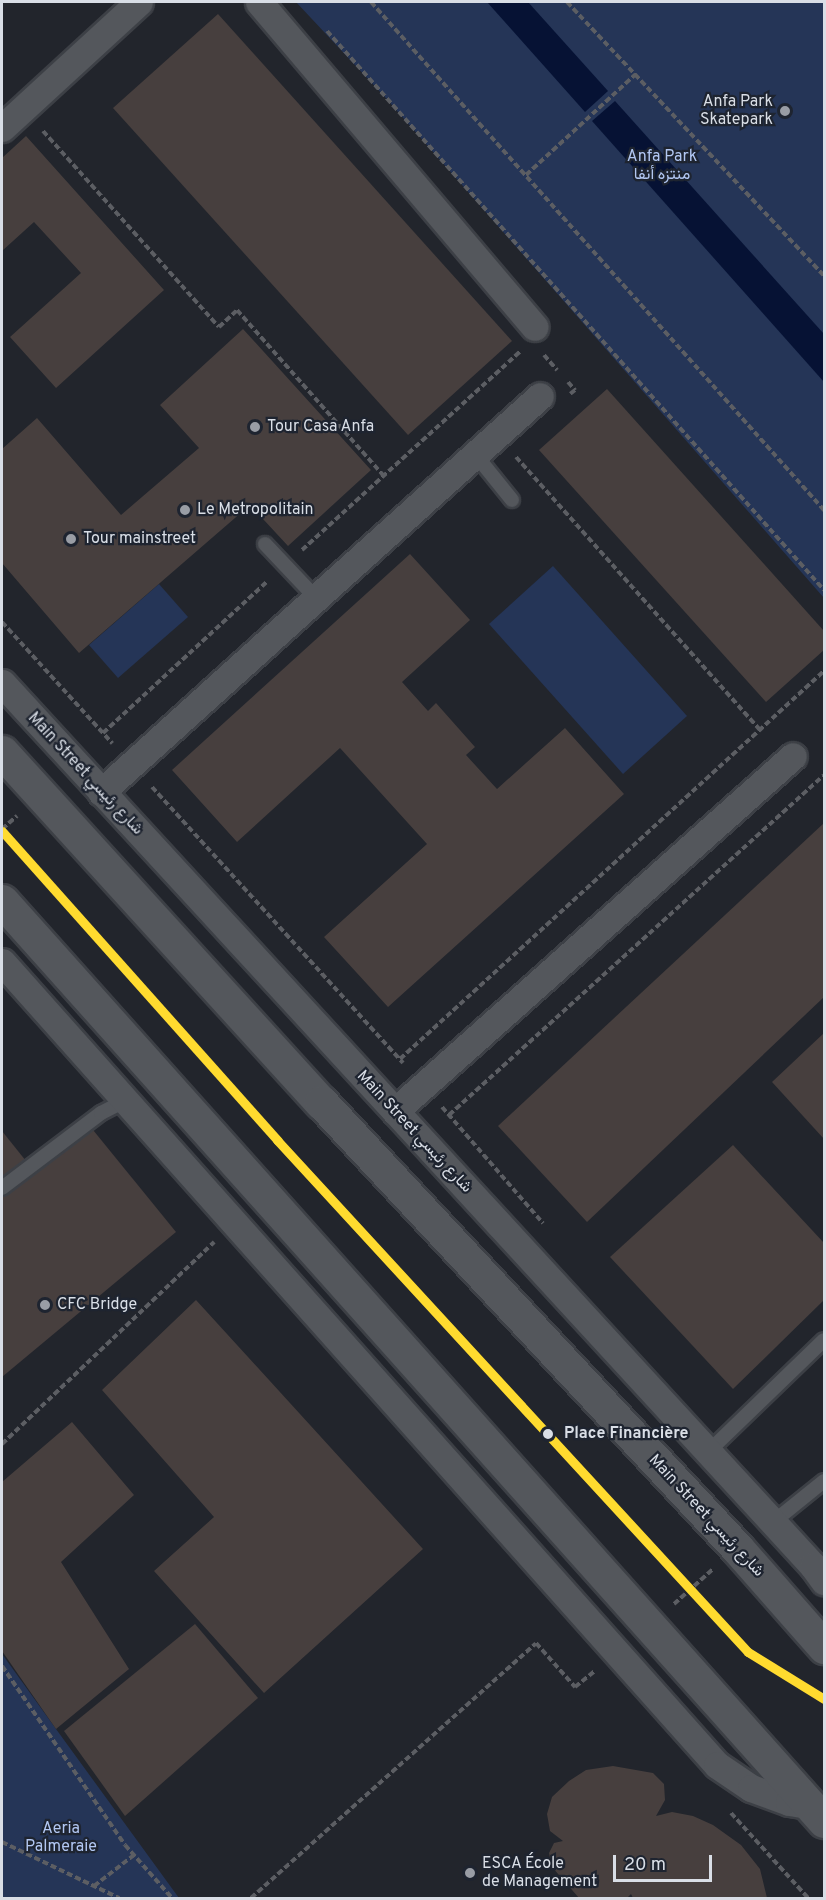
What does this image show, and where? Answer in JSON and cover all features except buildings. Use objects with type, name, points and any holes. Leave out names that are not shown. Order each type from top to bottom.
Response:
[{"type":"main road","name":"Main Street شارع رئيسي","points":[[2,752],[321,1102],[737,1548],[824,1646]]},
{"type":"main road","points":[[2,900],[817,1813]]},
{"type":"street","points":[[2,128],[139,2]]},
{"type":"street","points":[[260,2],[529,338]]},
{"type":"street","points":[[101,792],[540,396]]},
{"type":"street","name":"Main Street شارع رئيسي","points":[[2,683],[825,1581]]},
{"type":"street","points":[[395,1111],[793,756]]},
{"type":"street","points":[[2,962],[717,1765],[733,1778],[770,1796],[817,1813]]},
{"type":"lane","points":[[475,454],[512,500]]},
{"type":"lane","points":[[265,544],[316,598]]},
{"type":"lane","points":[[2,1188],[101,1113],[125,1101]]},
{"type":"lane","points":[[708,1452],[825,1340]]},
{"type":"lane","points":[[772,1523],[825,1481]]},
{"type":"path","points":[[371,2],[825,510]]},
{"type":"path","points":[[567,2],[825,276]]},
{"type":"path","points":[[325,28],[825,590]]},
{"type":"path","points":[[526,175],[636,74]]},
{"type":"path","points":[[43,130],[219,327],[237,310],[384,476]]},
{"type":"path","points":[[103,733],[384,476],[529,338]]},
{"type":"path","points":[[509,450],[760,730]]},
{"type":"path","points":[[2,622],[424,1086]]},
{"type":"path","points":[[400,1059],[825,671]]},
{"type":"path","points":[[449,1115],[825,775]]},
{"type":"path","points":[[2,1444],[234,1223]]},
{"type":"path","points":[[649,1627],[737,1548]]},
{"type":"path","points":[[251,1899],[536,1643],[575,1687],[617,1653]]},
{"type":"path","points":[[2,1666],[134,1855],[172,1899]]},
{"type":"path","points":[[2,1842],[119,1899]]},
{"type":"path","points":[[93,1886],[134,1855]]},
{"type":"green space","name":"Anfa Park منتزه أنفا","points":[[296,2],[824,2],[824,598],[384,96]]},
{"type":"green space","points":[[553,566],[687,716],[623,774],[489,624]]},
{"type":"green space","points":[[159,584],[188,617],[118,678],[89,645]]},
{"type":"green space","name":"Aeria Palmeraie","points":[[2,1654],[56,1729],[179,1898],[2,1898]]},
{"type":"shaded area","points":[[487,2],[528,2],[608,91],[585,112]]},
{"type":"shaded area","points":[[615,101],[824,334],[824,382],[592,121]]},
{"type":"transit line","points":[[2,831],[277,1140],[748,1652],[824,1699]]},
{"type":"place","name":"Anfa Park Skatepark","points":[[785,111]]},
{"type":"place","name":"Tour Casa Anfa","points":[[255,427]]},
{"type":"place","name":"Le Metropolitain","points":[[185,510]]},
{"type":"place","name":"Tour mainstreet","points":[[71,539]]},
{"type":"place","name":"CFC Bridge","points":[[45,1305]]},
{"type":"place","name":"Place Financière","points":[[548,1434]]},
{"type":"place","name":"ESCA École de Management","points":[[470,1873]]}]
